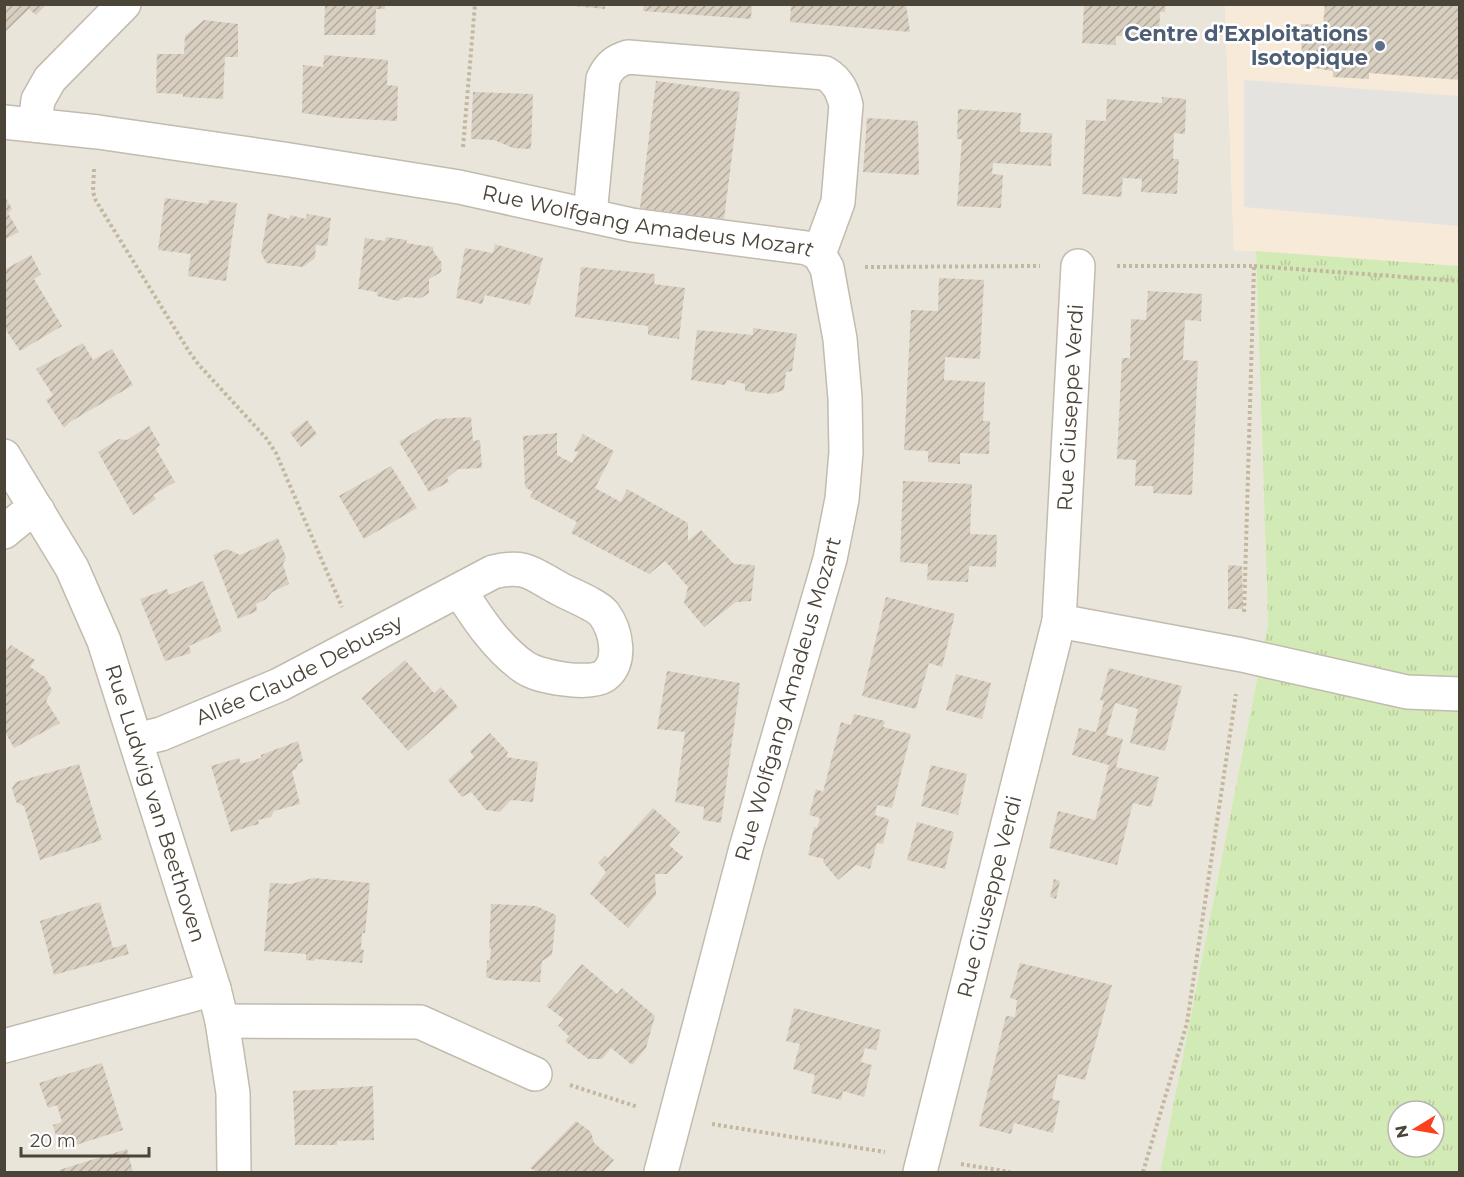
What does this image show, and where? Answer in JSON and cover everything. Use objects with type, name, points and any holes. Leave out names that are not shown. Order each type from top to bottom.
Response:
[{"type":"street","points":[[20,123],[38,100],[50,79],[124,4]]},
{"type":"street","points":[[590,215],[603,79],[607,69],[617,60],[628,57],[825,73],[836,80],[846,105],[838,202],[823,261]]},
{"type":"street","name":"Rue Wolfgang Amadeus Mozart","points":[[20,123],[98,132],[459,187],[632,225],[807,248],[823,261],[840,339],[845,398],[846,452],[842,499],[830,559],[746,848],[661,1173]]},
{"type":"street","name":"Rue Giuseppe Verdi","points":[[922,1166],[1059,621],[1078,266]]},
{"type":"street","name":"Rue Ludwig van Beethoven","points":[[4,456],[72,568],[104,641],[136,740],[214,989],[222,1022],[233,1094],[234,1173]]},
{"type":"street","points":[[4,532],[21,518],[38,511]]},
{"type":"street","name":"Allée Claude Debussy","points":[[136,740],[161,734],[279,685],[460,591]]},
{"type":"street","points":[[1059,621],[1242,655],[1407,692],[1460,694]]},
{"type":"street","points":[[4,1046],[214,989]]},
{"type":"street","points":[[222,1022],[420,1022],[536,1074]]},
{"type":"path","points":[[459,187],[475,4]]},
{"type":"path","points":[[98,132],[93,182],[96,201],[190,353],[266,438],[276,453],[359,644]]},
{"type":"path","points":[[823,261],[1078,266]]},
{"type":"path","points":[[1254,266],[1460,281]]},
{"type":"path","points":[[536,1074],[675,1119],[922,1166],[1010,1173]]},
{"type":"shaded area","points":[[5,5],[1225,5],[1234,250],[1256,251],[1268,623],[1160,1172],[5,1172]]},
{"type":"shaded area","points":[[1225,5],[1459,5],[1459,266],[1234,250]]},
{"type":"shaded area","points":[[1244,80],[1459,96],[1459,226],[1244,207]]},
{"type":"green space","points":[[1256,251],[1459,266],[1459,1172],[1160,1172],[1268,623]]},
{"type":"building","points":[[4,4],[47,4],[36,15],[29,9],[4,33]]},
{"type":"building","points":[[325,4],[385,4],[385,9],[376,9],[375,35],[324,35]]},
{"type":"building","points":[[573,4],[605,4],[605,9],[573,6]]},
{"type":"building","points":[[644,4],[752,4],[751,19],[643,11]]},
{"type":"building","points":[[791,4],[906,4],[910,32],[790,22]]},
{"type":"building","points":[[1084,4],[1166,4],[1165,12],[1160,12],[1159,38],[1116,36],[1116,45],[1082,43]]},
{"type":"building","name":"Centre d’Exploitations Isotopique","points":[[1325,4],[1460,4],[1460,80],[1369,73],[1369,79],[1333,77],[1333,71],[1302,66],[1301,24],[1323,25]]},
{"type":"building","points":[[204,20],[238,24],[238,57],[225,57],[223,99],[156,93],[157,54],[184,54],[185,36]]},
{"type":"building","points":[[324,55],[388,60],[387,85],[398,86],[397,121],[302,113],[303,65],[323,67]]},
{"type":"building","points":[[656,81],[740,92],[724,219],[640,208]]},
{"type":"building","points":[[473,92],[533,94],[531,149],[513,148],[494,140],[471,139]]},
{"type":"building","points":[[1162,97],[1186,99],[1185,134],[1174,133],[1173,159],[1179,159],[1177,194],[1141,192],[1142,179],[1123,178],[1121,197],[1082,194],[1086,120],[1106,121],[1107,99],[1162,103]]},
{"type":"building","points":[[958,109],[1021,113],[1020,132],[1052,133],[1051,166],[993,163],[992,174],[1003,175],[1001,208],[957,206],[962,139],[957,139]]},
{"type":"building","points":[[867,118],[918,121],[919,175],[863,172]]},
{"type":"building","points":[[4,195],[12,209],[8,213],[19,232],[4,240]]},
{"type":"building","points":[[165,198],[208,204],[209,200],[237,203],[226,281],[188,276],[191,254],[158,250]]},
{"type":"building","points":[[268,213],[289,219],[290,215],[306,219],[307,214],[331,218],[327,246],[316,245],[315,258],[303,267],[266,263],[261,253]]},
{"type":"building","points":[[386,237],[433,247],[433,251],[442,263],[441,272],[429,279],[429,293],[421,298],[404,297],[398,301],[377,296],[377,292],[358,289],[365,238],[385,241]]},
{"type":"building","points":[[495,244],[543,258],[530,305],[485,295],[482,304],[456,298],[465,248],[493,253]]},
{"type":"building","points":[[31,255],[41,274],[34,279],[62,326],[20,351],[4,327],[4,270]]},
{"type":"building","points":[[581,267],[655,274],[654,284],[685,288],[679,339],[648,335],[648,326],[575,317]]},
{"type":"building","points":[[939,278],[984,280],[980,359],[945,357],[944,380],[985,382],[983,421],[990,421],[989,454],[960,453],[960,464],[928,462],[928,451],[904,450],[911,310],[938,311]]},
{"type":"building","points":[[1148,291],[1202,294],[1201,321],[1185,320],[1183,360],[1198,361],[1192,495],[1153,493],[1153,486],[1135,486],[1136,460],[1117,459],[1122,358],[1130,358],[1131,319],[1146,320]]},
{"type":"building","points":[[753,328],[797,334],[792,371],[786,372],[784,390],[772,394],[745,391],[745,384],[727,380],[725,385],[691,380],[697,330],[753,335]]},
{"type":"building","points":[[83,343],[93,360],[112,349],[133,385],[70,422],[64,428],[46,400],[53,395],[36,369]]},
{"type":"building","points":[[471,417],[473,441],[480,440],[482,468],[458,469],[447,478],[449,482],[429,492],[399,442],[436,419]]},
{"type":"building","points":[[307,420],[317,434],[301,447],[290,433]]},
{"type":"building","points":[[149,426],[160,445],[156,449],[175,482],[153,495],[156,499],[133,515],[98,452],[119,439],[127,440]]},
{"type":"building","points":[[557,433],[557,455],[572,463],[578,452],[574,451],[583,434],[614,451],[595,488],[621,502],[627,489],[688,523],[688,541],[701,530],[734,564],[755,565],[751,601],[736,602],[704,627],[684,603],[688,587],[665,561],[649,574],[571,533],[577,522],[530,497],[533,492],[525,487],[523,436]]},
{"type":"building","points":[[391,466],[417,508],[364,539],[339,496]]},
{"type":"building","points":[[903,481],[972,484],[970,534],[997,535],[996,567],[969,566],[968,582],[927,580],[928,564],[900,562]]},
{"type":"building","points":[[278,538],[286,557],[283,564],[289,584],[272,592],[266,599],[256,604],[257,611],[238,619],[213,555],[227,549],[240,555]]},
{"type":"building","points":[[1228,565],[1242,566],[1243,609],[1228,609]]},
{"type":"building","points":[[203,581],[222,631],[189,646],[191,653],[165,661],[140,599],[167,589],[169,595]]},
{"type":"building","points":[[886,597],[955,614],[942,667],[929,663],[916,709],[862,696]]},
{"type":"building","points":[[11,645],[35,660],[30,667],[45,677],[52,690],[46,701],[60,723],[14,748],[4,730],[4,654]]},
{"type":"building","points":[[405,660],[434,693],[441,687],[458,707],[408,751],[361,698]]},
{"type":"building","points":[[1109,668],[1182,686],[1165,751],[1130,743],[1138,709],[1115,703],[1106,735],[1123,739],[1116,767],[1159,777],[1151,807],[1133,803],[1117,865],[1049,848],[1058,811],[1095,820],[1109,765],[1072,755],[1079,728],[1096,732],[1104,701],[1100,700]]},
{"type":"building","points":[[667,671],[740,683],[721,823],[703,820],[704,807],[675,802],[685,732],[657,729]]},
{"type":"building","points":[[956,674],[991,683],[982,719],[946,710]]},
{"type":"building","points":[[854,714],[885,721],[883,727],[911,734],[892,808],[877,805],[875,815],[889,819],[883,844],[877,843],[870,869],[856,865],[838,880],[823,862],[824,859],[808,855],[814,827],[817,828],[820,818],[809,815],[816,789],[823,792],[841,722],[851,725]]},
{"type":"building","points":[[490,733],[508,752],[506,757],[538,762],[533,802],[511,800],[500,812],[486,810],[471,792],[462,797],[448,780],[474,757],[470,751]]},
{"type":"building","points":[[298,741],[303,761],[292,771],[300,804],[274,811],[271,817],[258,820],[259,824],[231,832],[211,766],[239,758],[241,764],[261,758],[261,755]]},
{"type":"building","points":[[79,764],[102,840],[40,860],[24,806],[16,802],[12,788],[16,782]]},
{"type":"building","points":[[931,765],[967,774],[958,815],[921,806]]},
{"type":"building","points":[[653,808],[680,832],[669,845],[683,857],[667,874],[655,874],[656,895],[628,928],[590,894],[606,872],[598,863],[605,855],[608,858]]},
{"type":"building","points":[[917,822],[954,832],[945,869],[907,860]]},
{"type":"building","points":[[313,878],[370,883],[365,933],[362,933],[361,949],[364,950],[362,963],[315,959],[314,961],[306,960],[306,954],[264,951],[270,883],[291,884]]},
{"type":"building","points":[[1054,879],[1060,881],[1056,899],[1050,897]]},
{"type":"building","points":[[100,902],[113,948],[126,944],[129,954],[54,975],[40,921]]},
{"type":"building","points":[[491,904],[536,906],[556,915],[552,955],[542,961],[540,982],[495,980],[486,977],[487,960],[490,961],[491,948],[489,948]]},
{"type":"building","points":[[1020,963],[1112,985],[1085,1080],[1058,1074],[1052,1099],[1060,1101],[1053,1133],[1014,1123],[1011,1134],[979,1126],[1006,1016],[1015,1017],[1017,1000],[1010,998]]},
{"type":"building","points":[[582,964],[617,994],[622,988],[655,1016],[646,1048],[632,1065],[611,1048],[602,1059],[588,1059],[565,1041],[569,1036],[558,1026],[564,1019],[546,1006]]},
{"type":"building","points":[[794,1008],[881,1030],[876,1050],[865,1048],[861,1062],[872,1065],[864,1097],[843,1091],[841,1100],[811,1093],[815,1075],[793,1069],[800,1044],[786,1041]]},
{"type":"building","points":[[102,1063],[123,1130],[60,1150],[53,1125],[62,1122],[57,1105],[48,1108],[39,1083]]},
{"type":"building","points":[[373,1086],[374,1140],[337,1141],[337,1145],[295,1145],[293,1091]]},
{"type":"building","points":[[576,1121],[591,1132],[594,1143],[614,1160],[603,1172],[537,1172],[530,1168]]},
{"type":"building","points":[[127,1149],[133,1172],[59,1172],[59,1170]]},
{"type":"place","name":"Centre d’Exploitations Isotopique","points":[[1380,46]]}]
